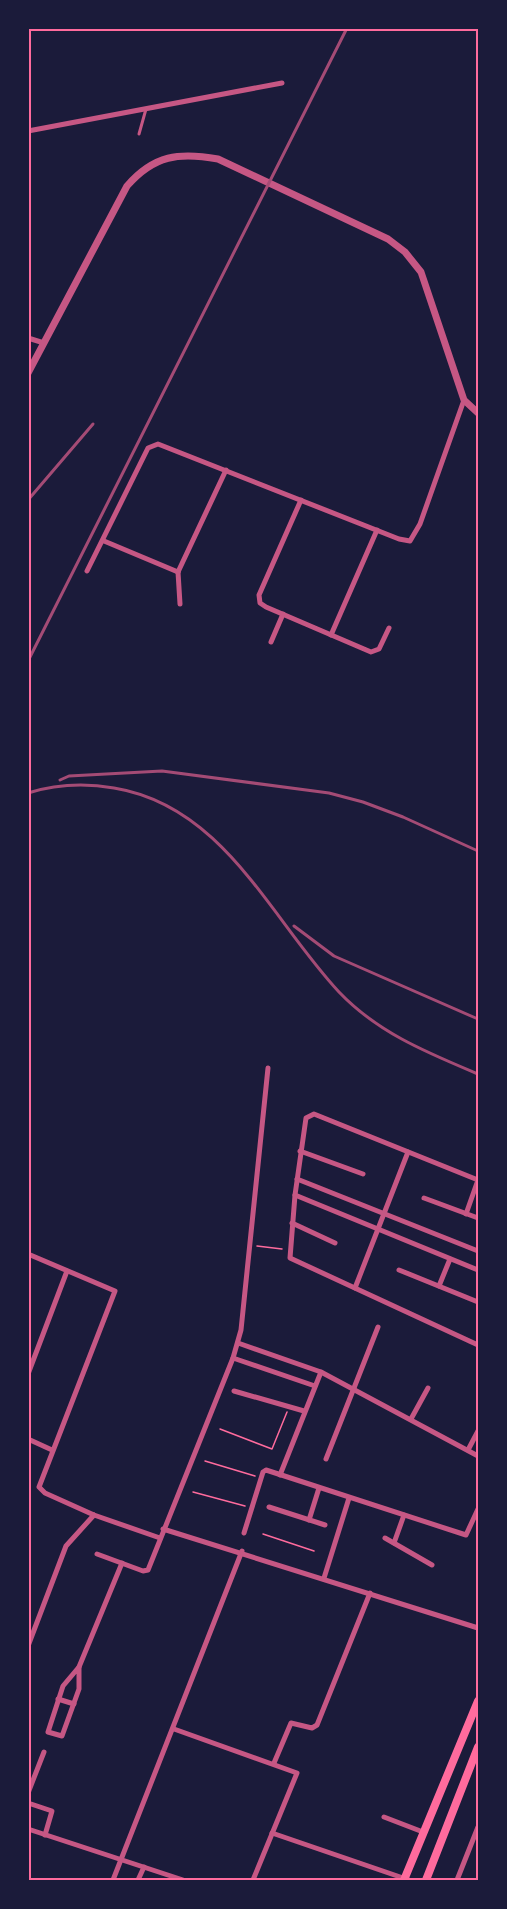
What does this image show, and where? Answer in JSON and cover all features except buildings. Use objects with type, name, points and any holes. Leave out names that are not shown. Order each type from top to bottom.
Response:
[{"type":"main road","points":[[406,1880],[423,1832],[478,1701]]},
{"type":"main road","points":[[426,1881],[478,1747]]},
{"type":"street","points":[[28,131],[282,83]]},
{"type":"street","points":[[28,374],[115,204],[141,170],[179,155],[218,159],[388,239],[405,252],[421,272],[464,400],[478,412]]},
{"type":"street","points":[[28,338],[44,343]]},
{"type":"street","points":[[87,571],[104,541],[148,448],[158,444],[410,541],[420,524],[464,400]]},
{"type":"street","points":[[180,604],[178,572],[226,470]]},
{"type":"street","points":[[301,500],[259,595],[260,603],[370,652],[379,649],[389,628]]},
{"type":"street","points":[[331,635],[377,530]]},
{"type":"street","points":[[104,541],[178,572]]},
{"type":"street","points":[[271,642],[284,614]]},
{"type":"street","points":[[97,1554],[147,1571],[233,1358],[238,1343],[250,1245],[268,1068]]},
{"type":"street","points":[[466,1214],[478,1180],[314,1114],[308,1116],[304,1121],[289,1250],[292,1260],[478,1344]]},
{"type":"street","points":[[300,1151],[363,1174]]},
{"type":"street","points":[[355,1288],[408,1152]]},
{"type":"street","points":[[297,1179],[478,1251]]},
{"type":"street","points":[[295,1195],[478,1270]]},
{"type":"street","points":[[424,1198],[478,1218]]},
{"type":"street","points":[[292,1223],[335,1243]]},
{"type":"street","points":[[29,1255],[115,1291],[39,1484],[41,1491],[94,1515],[160,1538]]},
{"type":"street","points":[[439,1286],[450,1259]]},
{"type":"street","points":[[399,1270],[478,1302]]},
{"type":"street","points":[[28,1374],[67,1271]]},
{"type":"street","points":[[326,1459],[378,1327]]},
{"type":"street","points":[[238,1343],[321,1372],[478,1456]]},
{"type":"street","points":[[233,1358],[315,1386]]},
{"type":"street","points":[[280,1475],[321,1372]]},
{"type":"street","points":[[411,1419],[428,1388]]},
{"type":"street","points":[[234,1391],[304,1411]]},
{"type":"street","points":[[468,1450],[478,1434]]},
{"type":"street","points":[[28,1439],[52,1450]]},
{"type":"street","points":[[244,1533],[265,1470],[466,1535],[478,1509]]},
{"type":"street","points":[[309,1520],[319,1488]]},
{"type":"street","points":[[324,1578],[349,1498]]},
{"type":"street","points":[[269,1507],[325,1525]]},
{"type":"street","points":[[28,1646],[66,1546],[94,1515]]},
{"type":"street","points":[[394,1543],[404,1515]]},
{"type":"street","points":[[163,1528],[243,1551],[478,1628]]},
{"type":"street","points":[[385,1538],[432,1565]]},
{"type":"street","points":[[112,1881],[243,1551]]},
{"type":"street","points":[[79,1667],[80,1685],[63,1736],[54,1735],[46,1730],[58,1699],[66,1681],[79,1667],[122,1563]]},
{"type":"street","points":[[274,1763],[291,1723],[312,1728],[317,1725],[370,1593]]},
{"type":"street","points":[[58,1699],[74,1704]]},
{"type":"street","points":[[174,1729],[295,1770],[297,1775],[253,1881]]},
{"type":"street","points":[[28,1794],[44,1752]]},
{"type":"street","points":[[28,1803],[52,1811],[45,1834]]},
{"type":"street","points":[[384,1817],[423,1832]]},
{"type":"street","points":[[457,1881],[478,1827]]},
{"type":"street","points":[[28,1828],[183,1881]]},
{"type":"street","points":[[272,1833],[406,1880]]},
{"type":"street","points":[[138,1881],[144,1867]]},
{"type":"lane","points":[[139,134],[146,109]]},
{"type":"path","points":[[250,1245],[289,1250]]},
{"type":"path","points":[[220,1429],[272,1449],[289,1407]]},
{"type":"path","points":[[206,1461],[261,1478]]},
{"type":"path","points":[[193,1492],[252,1508]]},
{"type":"path","points":[[263,1534],[314,1551]]},
{"type":"railway","points":[[28,661],[347,28]]},
{"type":"railway","points":[[28,500],[93,424]]},
{"type":"railway","points":[[60,780],[69,776],[162,771],[329,793],[363,802],[403,817],[478,851]]},
{"type":"railway","points":[[28,793],[71,785],[114,788],[152,799],[186,817],[215,841],[242,869],[314,963],[354,1006],[404,1040],[478,1074]]},
{"type":"railway","points":[[294,926],[334,956],[478,1019]]}]
